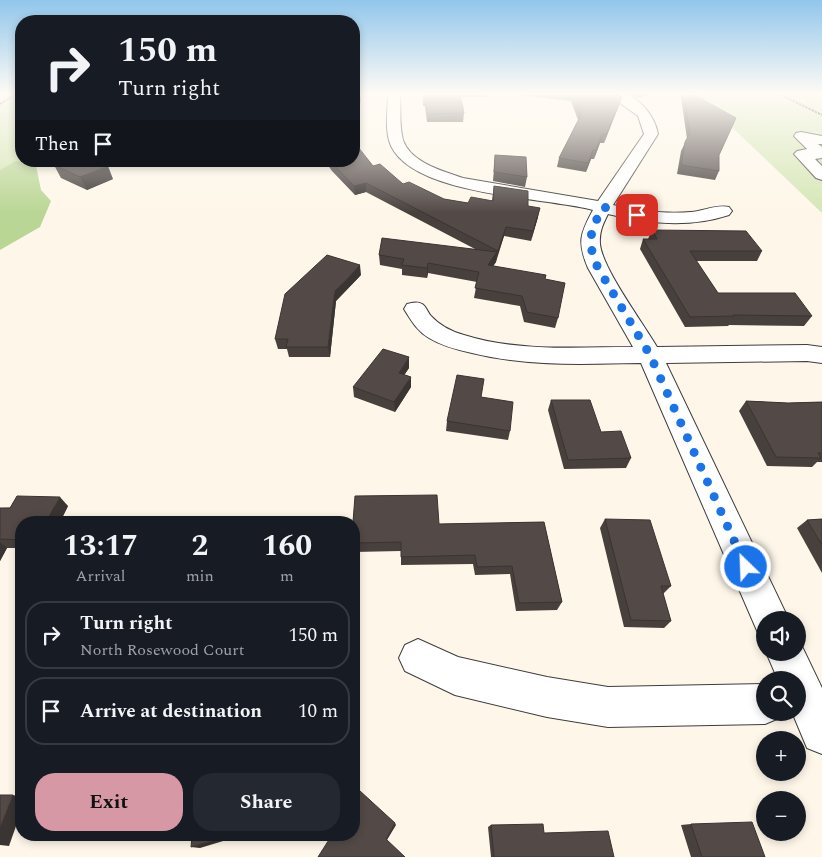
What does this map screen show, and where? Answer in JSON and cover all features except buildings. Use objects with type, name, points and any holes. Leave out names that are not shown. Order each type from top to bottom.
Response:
[{"type":"street","points":[[395,133],[398,145],[403,153],[423,168],[470,184],[603,207],[637,215],[664,218],[706,217],[723,211]]},
{"type":"street","points":[[651,133],[603,207],[591,230],[590,243],[592,254],[598,268],[650,355],[766,611]]},
{"type":"street","points":[[822,140],[801,136],[821,154],[802,154],[822,175]]},
{"type":"street","points":[[822,144],[814,144],[822,152]]},
{"type":"street","points":[[415,309],[426,325],[448,338],[482,348],[543,356],[807,353],[822,355]]},
{"type":"street","points":[[418,658],[455,676],[547,698],[608,707],[756,704]]},
{"type":"street","points":[[789,661],[812,710]]},
{"type":"green space","points":[[0,133],[15,133],[15,167],[22,167],[0,180]]},
{"type":"green space","points":[[738,133],[822,133],[822,213]]},
{"type":"green space","points":[[14,162],[15,167],[36,167],[41,190],[51,201],[40,227],[0,250],[0,170]]},
{"type":"route","points":[[637,215],[603,207],[591,230],[590,243],[592,254],[598,268],[650,355],[746,567]]}]
